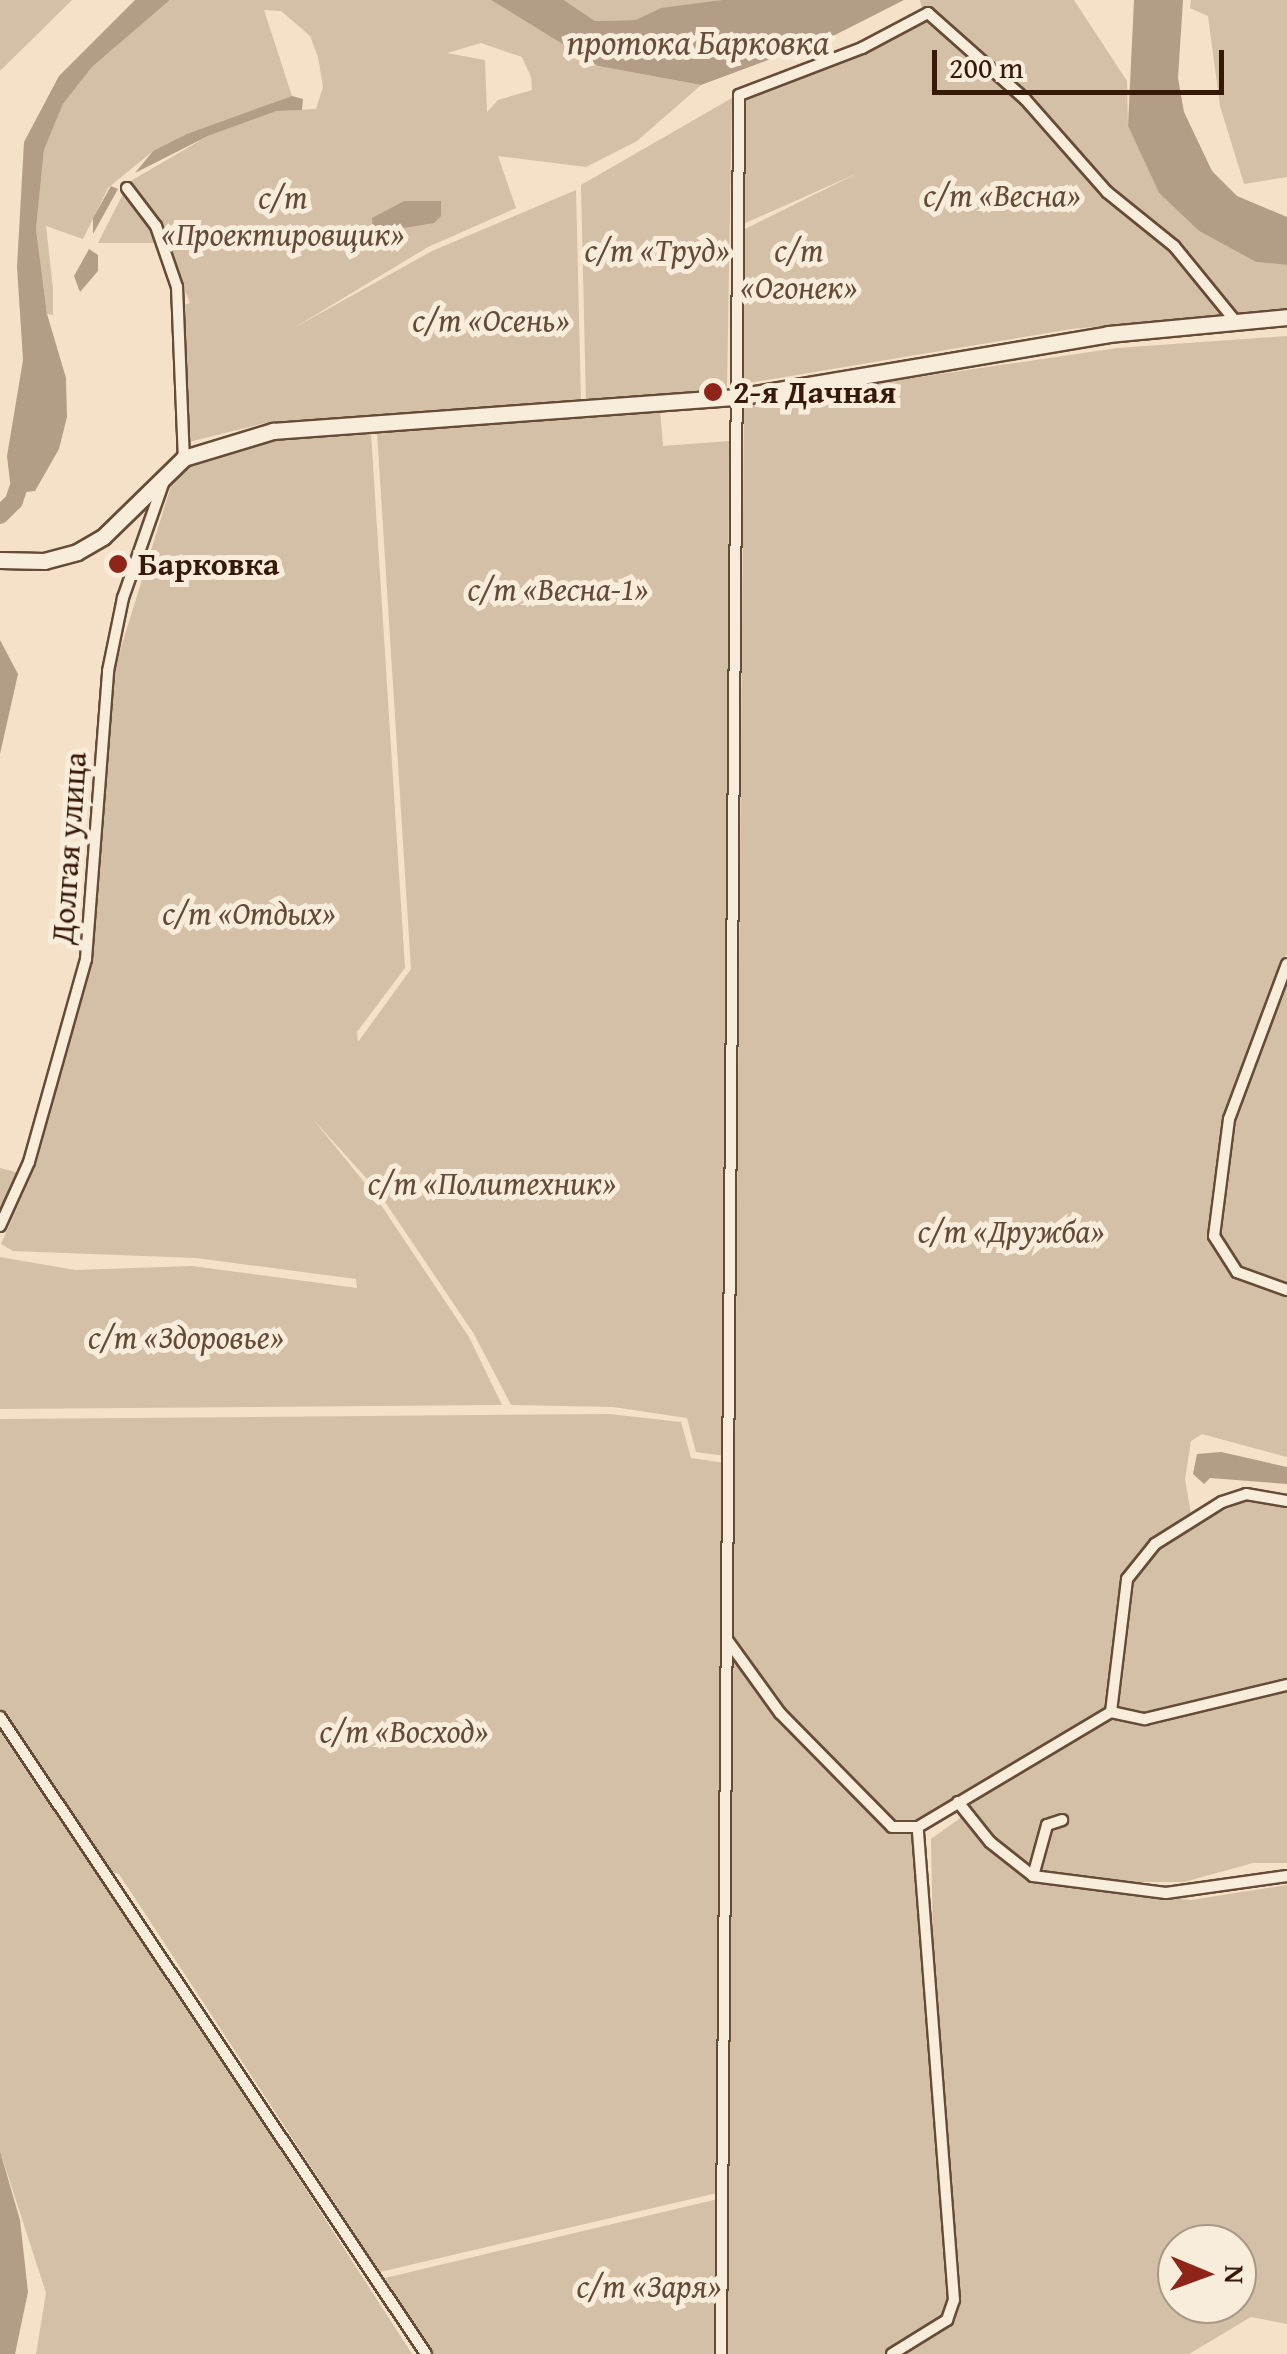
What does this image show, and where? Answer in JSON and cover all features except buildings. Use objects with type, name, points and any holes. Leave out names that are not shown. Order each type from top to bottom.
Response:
[{"type":"main road","points":[[0,560],[44,561],[77,552],[103,536],[184,458],[273,432],[737,397],[1108,334],[1287,317]]},
{"type":"street","points":[[721,2354],[739,95],[862,48],[928,13],[1026,99],[1107,192],[1174,246],[1237,323]]},
{"type":"street","points":[[127,188],[156,226],[176,287],[184,458]]},
{"type":"street","name":"Долгая улица","points":[[0,1226],[30,1162],[86,959],[108,671],[123,598],[168,470]]},
{"type":"street","points":[[1287,964],[1229,1118],[1214,1236],[1237,1272],[1287,1290]]},
{"type":"street","points":[[1111,1712],[1127,1579],[1155,1544],[1222,1502],[1246,1494],[1287,1501]]},
{"type":"street","points":[[728,1641],[780,1713],[877,1818],[892,1827],[918,1827],[1111,1712],[1145,1719],[1287,1685]]},
{"type":"street","points":[[0,1717],[426,2354]]},
{"type":"street","points":[[958,1802],[990,1842],[1033,1876],[1166,1893],[1287,1876]]},
{"type":"street","points":[[1033,1876],[1047,1825],[1062,1820]]},
{"type":"street","points":[[892,2354],[947,2320],[954,2300],[918,1827]]},
{"type":"green space","points":[[0,0],[72,0],[0,71]]},
{"type":"green space","points":[[170,0],[491,0],[598,66],[701,85],[637,141],[586,167],[498,156],[516,208],[428,247],[292,329],[432,251],[576,190],[581,402],[269,422],[185,443],[181,306],[190,303],[166,243],[98,243],[129,182],[208,136],[277,111],[316,109],[323,87],[318,57],[310,36],[281,11],[264,10],[292,96],[153,151],[108,188],[83,239],[46,226],[53,289],[53,315],[47,314],[36,229],[44,150],[63,104],[92,67]],"holes":[[[481,43],[522,57],[532,90],[498,100],[487,112],[485,60],[447,53]]]},
{"type":"green space","points":[[564,0],[722,0],[636,20],[595,21]]},
{"type":"green space","name":"с/т «Весна»","points":[[920,0],[1074,0],[1127,81],[1128,126],[1159,193],[1199,231],[1256,262],[1287,265],[1287,308],[1072,329],[742,384],[743,230],[860,172],[741,225],[742,97],[925,21]]},
{"type":"green space","points":[[1191,0],[1287,0],[1287,177],[1244,184],[1220,106],[1208,16],[1190,8]]},
{"type":"green space","name":"с/т «Труд»","points":[[732,98],[727,389],[586,402],[581,185]]},
{"type":"green space","name":"с/т «Дружба»","points":[[1287,336],[1287,954],[1274,976],[1287,985],[1287,1457],[1202,1434],[1191,1441],[1185,1479],[1193,1526],[1244,1500],[1287,1508],[1287,1863],[1253,1863],[1184,1882],[1038,1882],[1191,1900],[1287,1885],[1287,2324],[1257,2318],[1257,2224],[1157,2224],[1157,2324],[1239,2324],[1189,2354],[904,2354],[952,2325],[959,2302],[949,2168],[952,2299],[943,2319],[896,2354],[727,2354],[744,403],[1117,348]],"holes":[[[959,1795],[970,1811],[931,1839],[933,1941],[924,1942],[915,1824]]]},
{"type":"green space","points":[[660,410],[663,446],[729,441],[725,1456],[696,1452],[687,1418],[613,1407],[511,1405],[474,1334],[377,1190],[312,1118],[373,1193],[469,1337],[502,1405],[0,1409],[0,1257],[75,1270],[192,1266],[357,1288],[356,1279],[196,1258],[13,1251],[1,1244],[36,1165],[91,960],[115,667],[171,486],[183,470],[221,452],[265,441],[371,433],[405,968],[357,1032],[358,1042],[411,969],[377,432]]},
{"type":"green space","points":[[0,1168],[19,1173],[0,1210]]},
{"type":"green space","name":"с/т «Восход»","points":[[609,1414],[681,1422],[691,1458],[725,1463],[717,2193],[380,2272],[119,1874],[100,1870],[412,2354],[36,2354],[46,2293],[0,2151],[0,1419]]},
{"type":"green space","name":"с/т «Заря»","points":[[718,2199],[718,2354],[431,2354],[385,2278]]},
{"type":"water","points":[[135,0],[170,0],[92,67],[63,104],[44,150],[36,229],[47,314],[66,378],[67,417],[59,449],[35,491],[26,492],[10,482],[7,456],[23,360],[17,267],[24,142],[59,76]]},
{"type":"water","name":"протока Барковка","points":[[491,0],[564,0],[595,21],[636,20],[661,8],[722,0],[904,0],[835,35],[701,85],[598,66]]},
{"type":"water","points":[[1134,0],[1183,0],[1178,78],[1184,112],[1212,171],[1237,196],[1287,217],[1287,265],[1256,262],[1199,231],[1159,193],[1128,126]]},
{"type":"water","points":[[292,96],[303,99],[302,110],[277,111],[208,136],[135,173],[153,151],[187,134]]},
{"type":"water","points":[[111,186],[118,189],[93,234],[93,218]]},
{"type":"water","points":[[404,201],[441,201],[441,216],[434,223],[373,233],[372,218]]},
{"type":"water","points":[[89,249],[98,255],[98,271],[80,292],[74,276]]},
{"type":"water","points":[[0,640],[18,674],[0,754]]},
{"type":"water","points":[[1221,1452],[1287,1467],[1287,1484],[1210,1478],[1204,1484],[1193,1474],[1197,1454]]},
{"type":"water","points":[[0,2151],[20,2220],[28,2292],[15,2354],[0,2354]]},
{"type":"waterway","points":[[0,515],[14,501],[25,468]]},
{"type":"place","name":"2-я Дачная","points":[[713,392]]},
{"type":"place","name":"Барковка","points":[[118,564]]},
{"type":"park label","name":"с/т «Проектировщик»","points":[[283,216]]},
{"type":"park label","name":"с/т «Огонек»","points":[[799,270]]},
{"type":"park label","name":"с/т «Осень»","points":[[491,320]]},
{"type":"park label","name":"с/т «Весна-1»","points":[[558,589]]},
{"type":"park label","name":"с/т «Отдых»","points":[[249,913]]},
{"type":"park label","name":"с/т «Политехник»","points":[[492,1183]]},
{"type":"park label","name":"с/т «Здоровье»","points":[[186,1337]]}]
